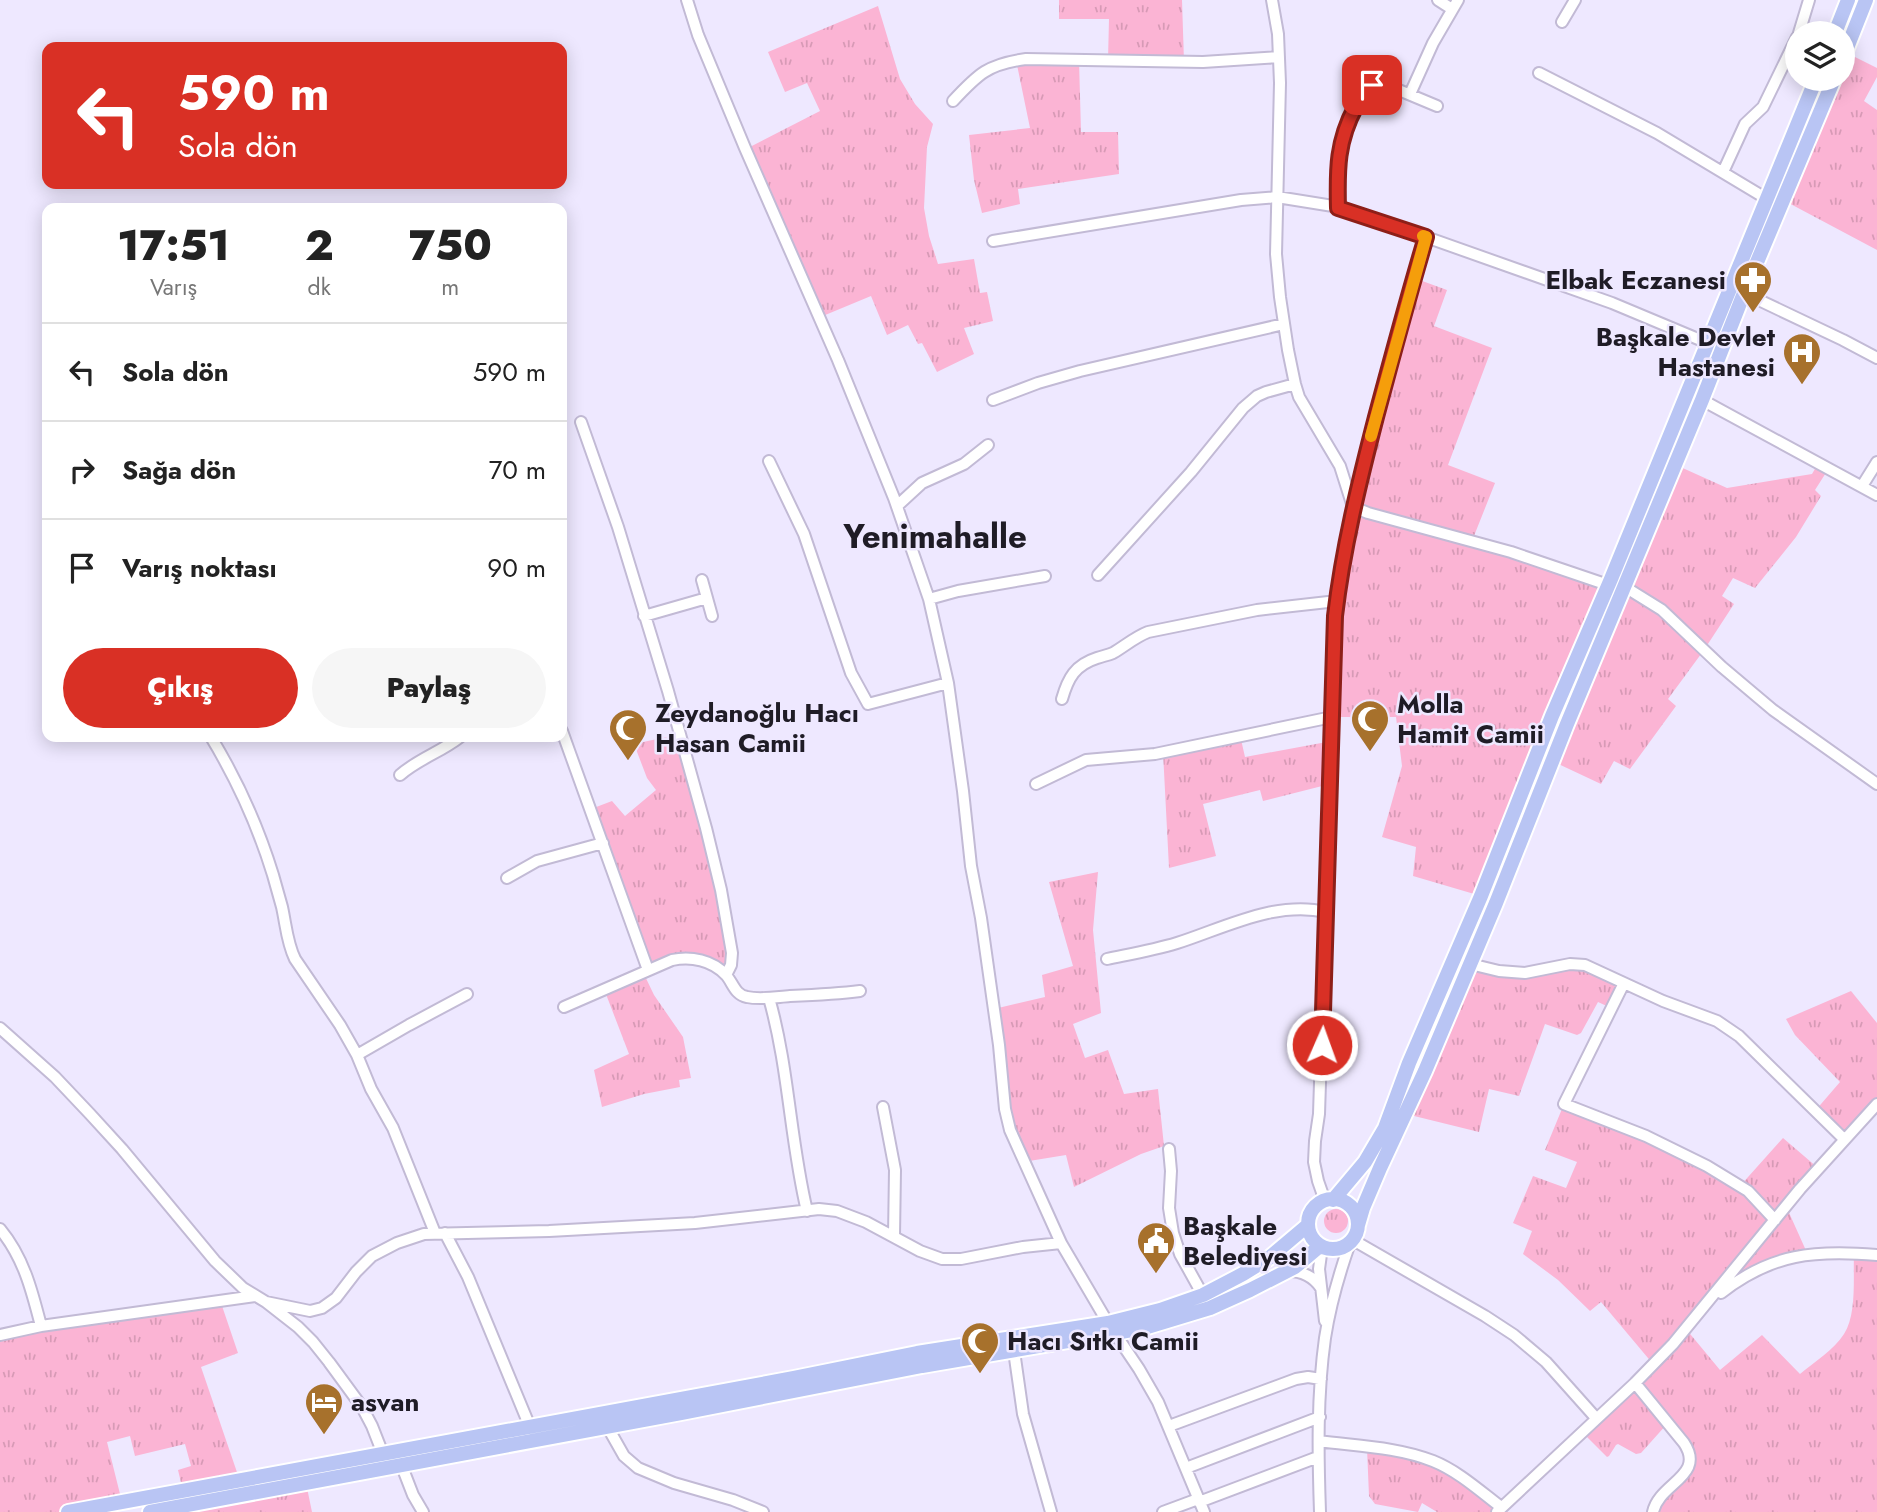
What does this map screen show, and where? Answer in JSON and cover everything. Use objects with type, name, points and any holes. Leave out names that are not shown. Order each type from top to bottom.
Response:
[{"type":"main road","points":[[1840,21],[1848,0]]},
{"type":"main road","points":[[1855,33],[1869,4]]},
{"type":"main road","points":[[1811,91],[1552,716],[1481,896],[1409,1063],[1385,1128],[1365,1162],[1329,1200],[1314,1208],[1310,1216],[1308,1225],[1311,1235],[1321,1246],[1338,1249],[1351,1242],[1357,1233],[1374,1182],[1496,904],[1567,724],[1829,91]]},
{"type":"main road","points":[[1329,1200],[1342,1201],[1349,1205],[1357,1216],[1358,1225]]},
{"type":"main road","points":[[68,1512],[917,1353],[1163,1324],[1206,1301],[1269,1258],[1308,1225]]},
{"type":"main road","points":[[1206,1301],[1288,1271],[1321,1246]]},
{"type":"main road","points":[[150,1512],[922,1366],[1014,1351],[1112,1329]]},
{"type":"street","points":[[687,0],[698,35],[838,360],[897,506],[929,599],[948,683],[971,866],[981,918],[1005,1109],[1010,1130],[1061,1243],[1149,1385],[1169,1426],[1200,1504]]},
{"type":"street","points":[[1272,0],[1279,57],[1280,108],[1276,254],[1284,324],[1294,384],[1308,415],[1340,466],[1353,508]]},
{"type":"street","points":[[1410,94],[1433,43],[1455,4],[1438,0]]},
{"type":"street","points":[[1562,22],[1575,0]]},
{"type":"street","points":[[1802,21],[1809,0]]},
{"type":"street","points":[[953,101],[985,70],[1016,60],[1203,62],[1279,57]]},
{"type":"street","points":[[1723,172],[1745,124],[1763,107],[1785,62]]},
{"type":"street","points":[[1539,73],[1657,132],[1767,200]]},
{"type":"street","points":[[1338,208],[1339,148],[1346,127],[1369,87],[1379,82],[1437,106]]},
{"type":"street","points":[[993,241],[1186,208],[1277,197],[1338,208],[1426,237],[1612,303],[1722,349]]},
{"type":"street","points":[[1329,1200],[1315,1169],[1313,1152],[1319,1114],[1337,601],[1353,508],[1426,237]]},
{"type":"street","points":[[1744,293],[1877,358]]},
{"type":"street","points":[[993,400],[1080,371],[1284,324]]},
{"type":"street","points":[[1098,575],[1191,472],[1243,408],[1257,396],[1294,384]]},
{"type":"street","points":[[1702,400],[1877,495]]},
{"type":"street","points":[[581,422],[614,516],[690,767],[721,890],[732,953],[731,965],[726,975]]},
{"type":"street","points":[[897,506],[922,483],[964,464],[988,445]]},
{"type":"street","points":[[769,461],[804,534],[851,673],[868,704],[948,683]]},
{"type":"street","points":[[1862,486],[1877,462]]},
{"type":"street","points":[[1353,508],[1511,552],[1608,585]]},
{"type":"street","points":[[929,599],[958,591],[1045,576]]},
{"type":"street","points":[[702,580],[712,616]]},
{"type":"street","points":[[1625,587],[1662,610],[1722,667],[1773,710],[1877,784]]},
{"type":"street","points":[[645,616],[707,598]]},
{"type":"street","points":[[1062,699],[1067,681],[1078,668],[1112,653],[1148,632],[1257,610],[1337,601]]},
{"type":"street","points":[[1036,784],[1086,760],[1155,754],[1332,717]]},
{"type":"street","points":[[214,742],[252,815],[273,876],[290,949],[357,1055],[440,1233],[468,1277],[530,1427]]},
{"type":"street","points":[[400,775],[419,760],[453,742]]},
{"type":"street","points":[[566,742],[648,970]]},
{"type":"street","points":[[507,878],[537,861],[603,843]]},
{"type":"street","points":[[1107,958],[1166,946],[1230,924],[1277,912],[1304,909],[1326,912]]},
{"type":"street","points":[[564,1007],[671,960],[686,958],[704,960],[726,975],[735,990],[745,997],[769,998],[860,991]]},
{"type":"street","points":[[1470,964],[1499,971],[1525,973],[1570,964],[1585,965],[1663,1001],[1717,1021],[1730,1029],[1844,1139]]},
{"type":"street","points":[[1624,982],[1564,1104],[1646,1136],[1707,1166],[1748,1191],[1775,1220]]},
{"type":"street","points":[[357,1055],[467,994]]},
{"type":"street","points":[[769,998],[780,1042],[797,1166],[807,1211]]},
{"type":"street","points":[[0,1028],[55,1077],[90,1114],[215,1261],[234,1280],[298,1327],[330,1362],[362,1407],[383,1454]]},
{"type":"street","points":[[1319,1441],[1408,1454],[1432,1461],[1465,1480],[1499,1510],[1673,1344],[1775,1220],[1877,1104]]},
{"type":"street","points":[[883,1107],[895,1170],[894,1236]]},
{"type":"street","points":[[1169,1149],[1169,1208],[1173,1233],[1180,1254],[1206,1301]]},
{"type":"street","points":[[266,1302],[310,1311],[322,1308],[336,1298],[372,1256],[410,1238],[440,1233],[549,1231],[695,1223],[819,1209],[837,1211],[866,1222],[926,1254],[942,1259],[951,1260],[1061,1243]]},
{"type":"street","points":[[0,1230],[24,1267],[41,1326]]},
{"type":"street","points":[[1320,1512],[1318,1457],[1326,1334],[1340,1273],[1351,1242],[1485,1316],[1514,1335],[1546,1362],[1596,1418]]},
{"type":"street","points":[[1321,1246],[1319,1269],[1326,1334]]},
{"type":"street","points":[[1707,1304],[1747,1275],[1779,1260],[1816,1254],[1877,1255]]},
{"type":"street","points":[[1288,1271],[1307,1275],[1322,1291]]},
{"type":"street","points":[[0,1335],[41,1326],[255,1296]]},
{"type":"street","points":[[1014,1351],[1023,1414],[1051,1512]]},
{"type":"street","points":[[1169,1426],[1296,1379],[1321,1379]]},
{"type":"street","points":[[1634,1383],[1684,1443],[1691,1460],[1687,1471],[1660,1496],[1653,1512]]},
{"type":"street","points":[[1186,1468],[1320,1417]]},
{"type":"street","points":[[607,1426],[624,1456],[638,1468],[674,1483],[764,1512]]},
{"type":"street","points":[[1163,1512],[1200,1504],[1318,1457]]},
{"type":"street","points":[[401,1464],[423,1512]]},
{"type":"green space","points":[[1059,0],[1182,0],[1184,62],[1108,60],[1109,19],[1059,19]]},
{"type":"green space","points":[[878,6],[900,79],[915,104],[933,124],[927,147],[924,208],[938,264],[974,259],[980,293],[987,292],[993,321],[964,328],[974,354],[937,372],[922,343],[918,344],[908,325],[887,335],[871,296],[818,318],[746,149],[820,111],[807,83],[785,92],[768,52]]},
{"type":"green space","points":[[1855,57],[1877,68],[1877,77],[1864,101],[1877,110],[1877,250],[1783,200],[1829,91],[1855,91]]},
{"type":"green space","points":[[1016,60],[1079,60],[1081,132],[1118,132],[1119,174],[1018,189],[1020,204],[982,213],[974,180],[969,135],[1030,128]]},
{"type":"green space","points":[[1414,278],[1447,290],[1434,326],[1492,348],[1448,465],[1495,483],[1472,541],[1608,585],[1481,896],[1413,876],[1416,847],[1382,837],[1402,766],[1396,717],[1332,717],[1341,570]]},
{"type":"green space","points":[[1819,462],[1829,468],[1815,490],[1821,496],[1796,537],[1755,588],[1733,578],[1722,596],[1734,604],[1668,699],[1676,706],[1630,769],[1614,761],[1601,784],[1552,761],[1676,465],[1727,488],[1812,474]]},
{"type":"green space","points":[[680,734],[721,890],[729,970],[694,958],[648,970],[591,809],[612,801],[625,816],[656,790],[647,778],[634,744]]},
{"type":"green space","points":[[1240,735],[1245,757],[1332,741],[1330,784],[1263,801],[1260,790],[1203,804],[1216,856],[1169,868],[1163,752]]},
{"type":"green space","points":[[1098,872],[1093,930],[1101,1013],[1073,1024],[1085,1058],[1108,1050],[1124,1094],[1158,1089],[1164,1146],[1141,1154],[1074,1187],[1066,1155],[1023,1162],[1010,1130],[994,1009],[1045,997],[1042,975],[1073,966],[1049,882]]},
{"type":"green space","points":[[1470,964],[1499,971],[1570,964],[1624,983],[1611,1008],[1598,1002],[1581,1033],[1577,1035],[1545,1024],[1519,1096],[1489,1089],[1479,1132],[1406,1114]]},
{"type":"green space","points":[[643,972],[654,995],[683,1037],[691,1078],[679,1080],[680,1087],[644,1094],[602,1107],[594,1070],[629,1054],[604,989]]},
{"type":"green space","points":[[1851,991],[1877,1023],[1877,1104],[1844,1139],[1815,1111],[1840,1082],[1795,1035],[1786,1019]]},
{"type":"green space","points":[[1564,1104],[1615,1123],[1740,1186],[1783,1138],[1818,1168],[1786,1206],[1808,1255],[1779,1260],[1708,1304],[1686,1329],[1720,1370],[1762,1335],[1800,1374],[1835,1345],[1848,1326],[1853,1306],[1854,1253],[1877,1255],[1877,1512],[1653,1512],[1691,1460],[1667,1424],[1641,1453],[1636,1454],[1618,1444],[1607,1457],[1582,1432],[1653,1364],[1601,1302],[1590,1311],[1558,1280],[1523,1254],[1532,1231],[1513,1223],[1533,1176],[1566,1188],[1577,1162],[1545,1150]]},
{"type":"green space","points":[[1336,1209],[1345,1212],[1348,1221],[1345,1230],[1336,1233],[1327,1230],[1324,1221],[1327,1212]]},
{"type":"green space","points":[[220,1300],[238,1353],[201,1367],[240,1481],[183,1491],[178,1470],[191,1466],[185,1444],[135,1456],[130,1436],[107,1442],[122,1502],[68,1512],[0,1512],[0,1335]]},
{"type":"green space","points":[[1367,1448],[1432,1461],[1501,1507],[1497,1512],[1437,1512],[1422,1503],[1418,1512],[1375,1504],[1369,1496]]},
{"type":"green space","points":[[306,1483],[312,1512],[190,1512],[188,1505]]},
{"type":"slow traffic","points":[[1371,436],[1426,237],[1423,236]]},
{"type":"place","name":"Elbak Eczanesi","points":[[1753,314]]},
{"type":"place","name":"Başkale Devlet Hastanesi","points":[[1802,386]]},
{"type":"place","name":"Molla Hamit Camii","points":[[1370,753]]},
{"type":"place","name":"Zeydanoğlu Hacı Hasan Camii","points":[[628,762]]},
{"type":"place","name":"Başkale Belediyesi","points":[[1156,1275]]},
{"type":"place","name":"Hacı Sıtkı Camii","points":[[980,1375]]},
{"type":"place","name":"asvan","points":[[324,1436]]},
{"type":"district","name":"Yenimahalle","points":[[935,536]]},
{"type":"route","points":[[1322,1045],[1335,616],[1353,508],[1403,314],[1426,237],[1338,208],[1338,156],[1342,136],[1362,95],[1372,85]]}]
